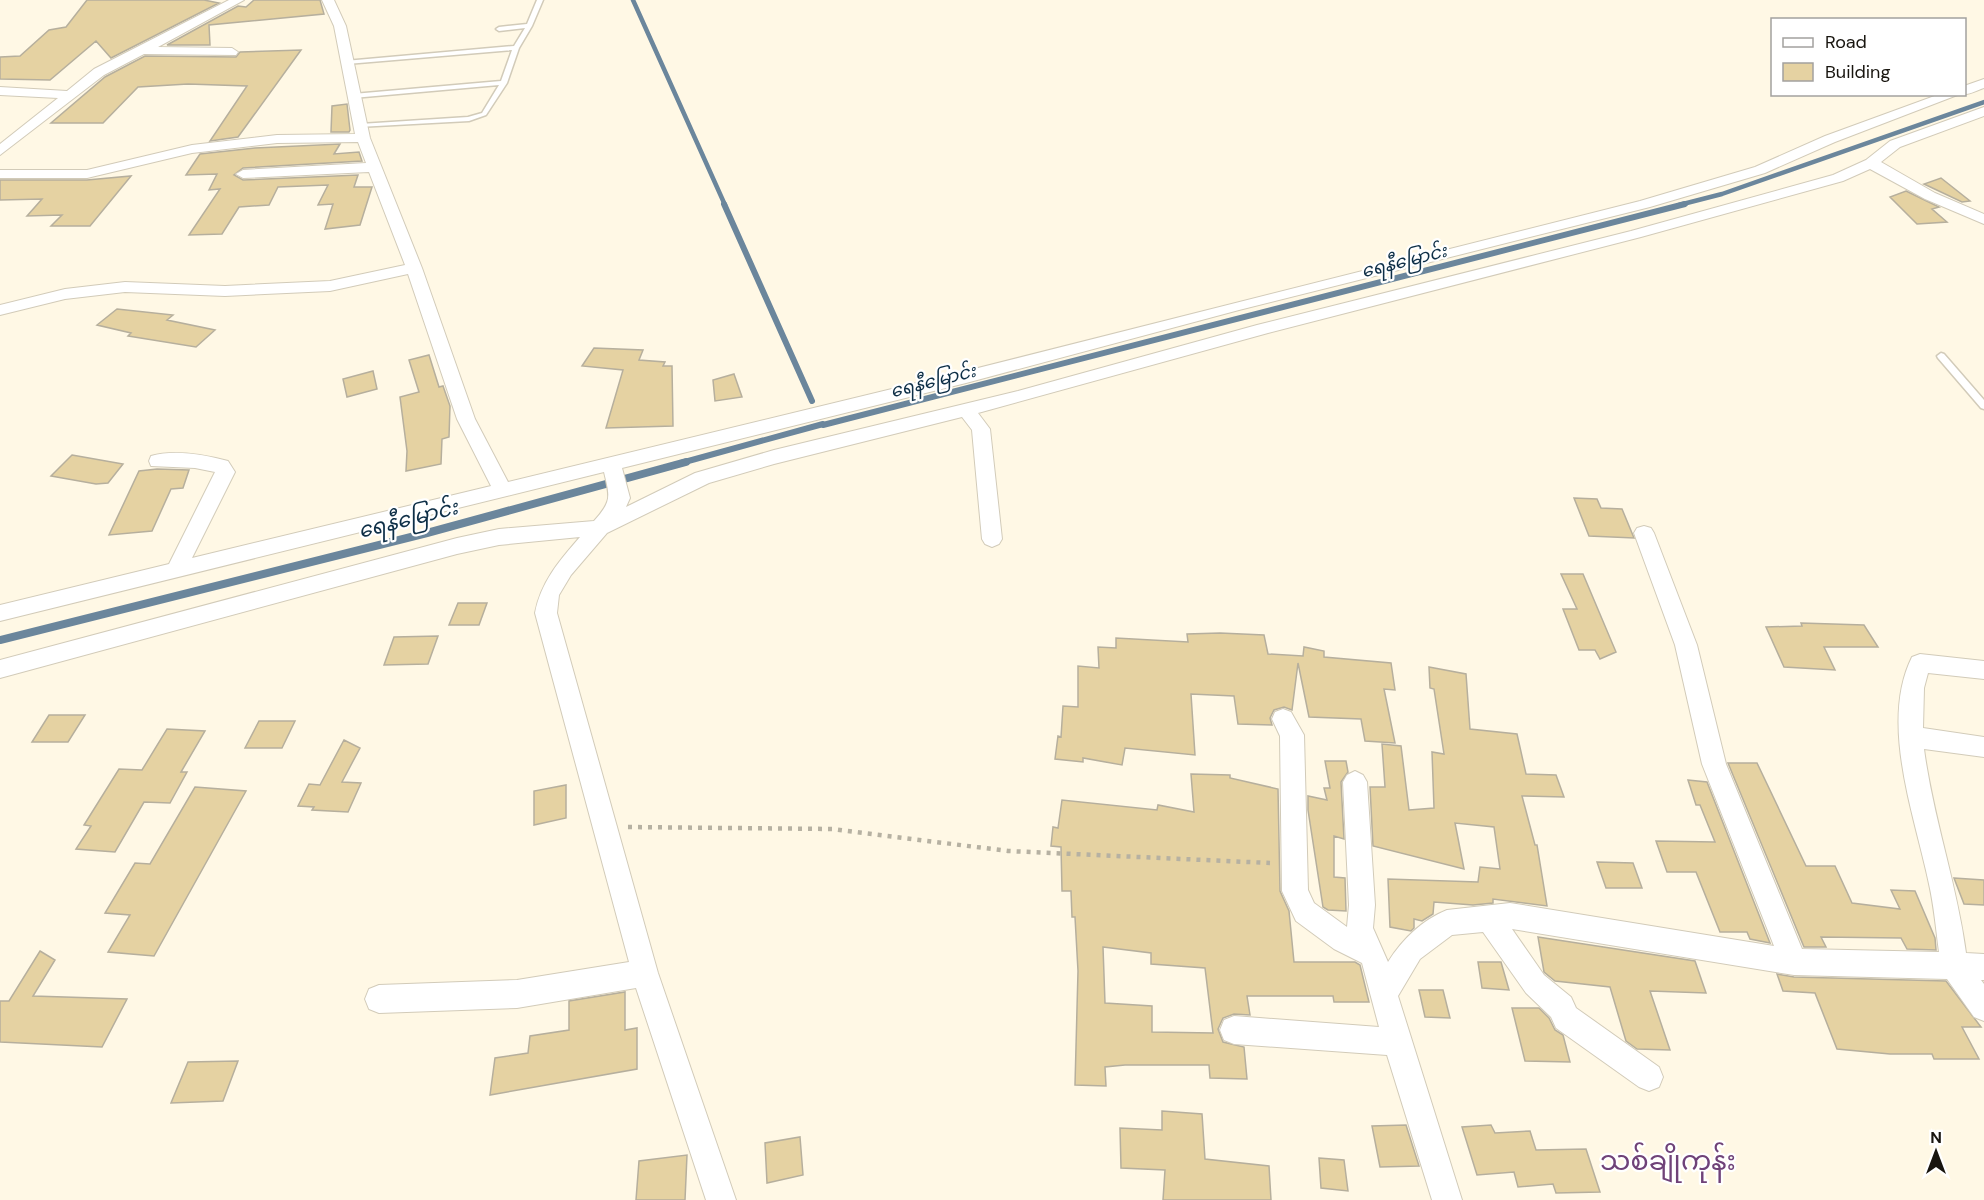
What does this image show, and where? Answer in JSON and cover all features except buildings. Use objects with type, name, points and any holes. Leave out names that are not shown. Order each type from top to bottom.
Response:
[{"type":"street","points":[[0,151],[99,72],[238,0]]},
{"type":"street","points":[[328,0],[340,26],[361,132],[414,268],[466,419],[503,490]]},
{"type":"street","points":[[139,50],[232,52]]},
{"type":"street","points":[[1966,91],[1984,84]]},
{"type":"street","points":[[0,91],[68,95]]},
{"type":"street","points":[[0,614],[503,490],[616,478],[966,377],[1248,303],[1656,201],[1760,170],[1830,139],[1948,96]]},
{"type":"street","points":[[0,669],[457,546],[499,537],[600,528],[702,478],[862,433],[965,409],[1647,231],[1838,178],[1870,163],[1895,144],[1984,111]]},
{"type":"street","points":[[0,174],[87,174],[192,149],[361,132]]},
{"type":"street","points":[[1870,163],[1930,196],[1984,219]]},
{"type":"street","points":[[243,174],[375,166]]},
{"type":"street","points":[[0,310],[65,294],[125,287],[225,291],[330,286],[414,268]]},
{"type":"street","points":[[965,409],[981,429],[992,539]]},
{"type":"street","points":[[158,461],[212,463],[221,466],[225,472],[176,570]]},
{"type":"street","points":[[616,478],[614,512],[564,569],[549,594],[546,613],[645,973],[721,1200]]},
{"type":"street","points":[[1644,533],[1686,645],[1714,764],[1794,962]]},
{"type":"street","points":[[1984,670],[1920,663],[1914,678],[1911,719],[1924,814],[1940,873],[1954,966],[1984,1007]]},
{"type":"street","points":[[1283,719],[1292,735],[1295,891],[1305,912],[1343,940],[1373,954]]},
{"type":"street","points":[[1913,737],[1984,747]]},
{"type":"street","points":[[1355,782],[1362,904],[1360,930],[1373,954],[1397,1042],[1447,1200]]},
{"type":"street","points":[[1383,995],[1411,950],[1447,923],[1510,916],[1794,962],[1984,967]]},
{"type":"street","points":[[1489,918],[1535,984],[1561,1007],[1566,1018],[1649,1077]]},
{"type":"street","points":[[379,999],[517,994],[645,973]]},
{"type":"street","points":[[1234,1030],[1397,1042]]},
{"type":"lane","points":[[361,132],[478,118],[484,114],[504,83],[516,48],[540,0]]},
{"type":"lane","points":[[499,28],[529,26]]},
{"type":"lane","points":[[347,62],[516,48]]},
{"type":"lane","points":[[353,96],[504,83]]},
{"type":"lane","points":[[1941,356],[1984,406]]},
{"type":"path","points":[[605,827],[832,829],[1008,851],[1294,864]]},
{"type":"waterway","name":"ရေနီမြောင်း","points":[[633,0],[725,205]]},
{"type":"waterway","name":"ရေနီမြောင်း","points":[[1679,205],[1722,194],[1984,102]]},
{"type":"waterway","name":"ရေနီမြောင်း","points":[[724,204],[812,401]]},
{"type":"waterway","name":"ရေနီမြောင်း","points":[[823,425],[1685,204]]},
{"type":"waterway","name":"ရေနီမြောင်း","points":[[681,463],[823,424]]},
{"type":"waterway","name":"ရေနီမြောင်း","points":[[0,640],[427,533],[686,462]]},
{"type":"district","name":"သစ်ချိုကုန်း","points":[[1668,1160]]}]
